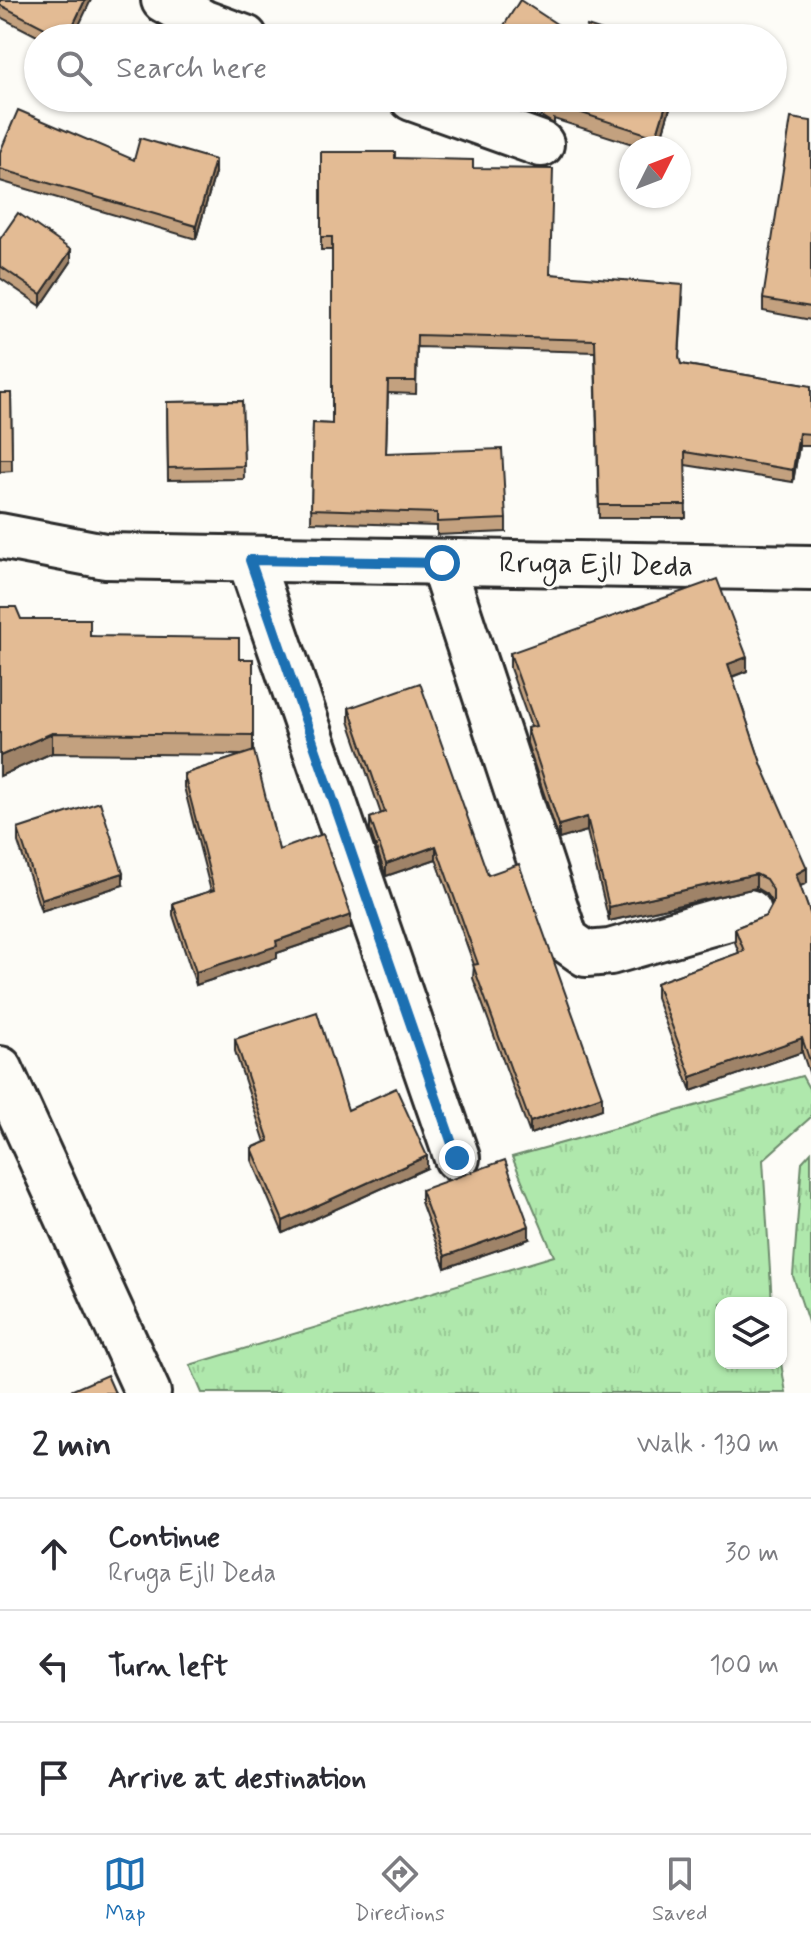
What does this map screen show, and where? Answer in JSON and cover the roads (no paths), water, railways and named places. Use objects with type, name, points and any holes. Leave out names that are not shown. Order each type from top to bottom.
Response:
[{"type":"street","points":[[164,0],[207,24]]},
{"type":"street","points":[[451,112],[541,144]]},
{"type":"street","name":"Rruga Ejll Deda","points":[[0,536],[105,556],[811,568]]},
{"type":"street","points":[[250,560],[457,1158]]},
{"type":"street","points":[[442,563],[566,940],[586,954],[610,952],[749,912]]},
{"type":"street","points":[[0,1069],[148,1393]]}]
